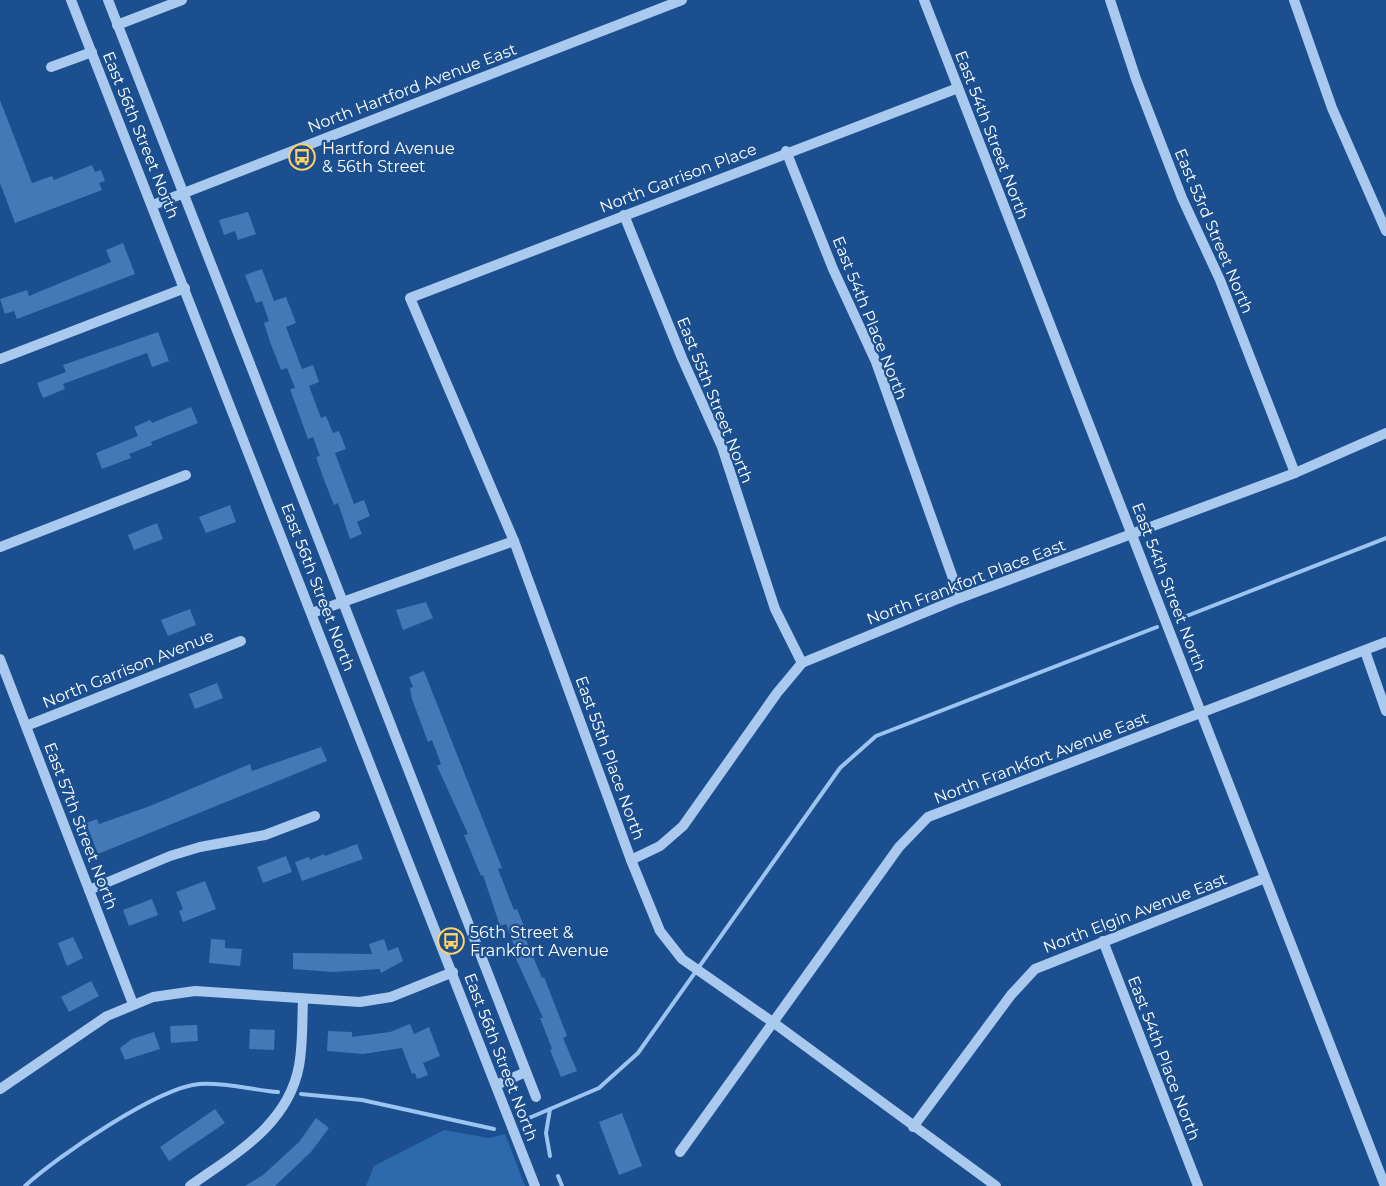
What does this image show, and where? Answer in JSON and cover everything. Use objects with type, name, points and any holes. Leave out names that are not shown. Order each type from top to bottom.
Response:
[{"type":"street","name":"East 56th Street North","points":[[71,0],[535,1186]]},
{"type":"street","name":"East 56th Street North","points":[[108,0],[536,1097]]},
{"type":"street","points":[[117,25],[182,0]]},
{"type":"street","name":"North Hartford Avenue East","points":[[153,205],[682,0]]},
{"type":"street","name":"East 54th Street North","points":[[924,0],[1384,1186]]},
{"type":"street","name":"East 53rd Street North","points":[[1110,0],[1136,79],[1182,198],[1220,280],[1295,473]]},
{"type":"street","points":[[1294,0],[1332,108],[1386,231]]},
{"type":"street","points":[[51,67],[92,52]]},
{"type":"street","name":"North Garrison Place","points":[[410,298],[786,151],[958,88]]},
{"type":"street","name":"East 54th Place North","points":[[786,151],[833,269],[876,362],[960,598]]},
{"type":"street","name":"East 55th Street North","points":[[624,215],[682,358],[722,447],[775,609],[802,663]]},
{"type":"street","points":[[0,359],[185,288]]},
{"type":"street","name":"East 55th Place North","points":[[410,298],[514,541],[631,860],[660,930],[682,959],[774,1023],[913,1127]]},
{"type":"street","name":"North Frankfort Place East","points":[[631,860],[660,846],[683,826],[777,693],[802,663],[960,598],[1295,473],[1386,433]]},
{"type":"street","points":[[0,547],[186,475]]},
{"type":"street","points":[[312,613],[514,541]]},
{"type":"street","name":"North Garrison Avenue","points":[[26,726],[241,641]]},
{"type":"street","name":"North Frankfort Avenue East","points":[[680,1152],[899,847],[928,818],[1386,642]]},
{"type":"street","points":[[1365,651],[1386,711]]},
{"type":"street","name":"East 57th Street North","points":[[0,660],[133,1004]]},
{"type":"street","points":[[89,890],[170,856],[200,847],[265,835],[315,816]]},
{"type":"street","name":"North Elgin Avenue East","points":[[913,1127],[1011,995],[1035,969],[1265,878]]},
{"type":"street","name":"East 54th Place North","points":[[1103,941],[1198,1186]]},
{"type":"street","points":[[0,1088],[107,1016],[133,1004],[169,994],[195,992],[303,1000],[377,1000],[391,997],[453,972]]},
{"type":"street","points":[[190,1186],[263,1132],[283,1107],[299,1066],[303,1000]]},
{"type":"street","points":[[496,1085],[526,1072]]},
{"type":"street","points":[[913,1127],[996,1186]]},
{"type":"shaded area","points":[[444,1130],[489,1138],[505,1134],[525,1186],[366,1186],[374,1166]]},
{"type":"building","points":[[0,100],[32,183],[52,176],[54,180],[92,165],[95,172],[101,170],[105,181],[99,183],[102,190],[15,223],[0,183]]},
{"type":"building","points":[[248,212],[256,234],[238,240],[235,231],[224,235],[219,220]]},
{"type":"building","points":[[123,243],[135,274],[17,319],[14,311],[5,314],[0,299],[27,290],[29,296],[111,262],[106,250]]},
{"type":"building","points":[[262,269],[274,301],[286,297],[296,323],[286,327],[302,369],[313,365],[319,382],[309,386],[321,418],[326,416],[333,433],[339,431],[346,449],[335,453],[354,504],[364,500],[370,516],[357,522],[362,534],[350,539],[338,503],[334,505],[323,477],[316,457],[320,456],[313,437],[308,439],[290,389],[295,388],[287,368],[281,370],[270,342],[264,323],[269,321],[262,301],[256,303],[245,275]]},
{"type":"building","points":[[158,332],[169,361],[152,367],[147,353],[63,384],[65,389],[43,398],[37,383],[66,372],[63,365]]},
{"type":"building","points":[[191,407],[198,423],[151,442],[152,445],[129,454],[131,458],[102,469],[96,453],[138,436],[134,427],[150,420],[152,423]]},
{"type":"building","points":[[230,505],[236,522],[206,533],[199,517]]},
{"type":"building","points":[[157,523],[163,539],[134,550],[128,535]]},
{"type":"building","points":[[426,602],[433,618],[403,630],[396,610]]},
{"type":"building","points":[[190,609],[196,625],[168,636],[161,620]]},
{"type":"building","points":[[424,671],[502,868],[498,869],[514,910],[517,909],[527,933],[524,935],[542,978],[544,977],[567,1036],[563,1038],[577,1071],[561,1077],[540,1018],[543,1018],[512,950],[515,948],[506,924],[500,926],[483,875],[481,876],[464,835],[468,834],[437,766],[441,764],[432,740],[428,742],[412,699],[410,688],[413,687],[409,677]]},
{"type":"building","points":[[217,683],[223,698],[195,709],[189,694]]},
{"type":"building","points":[[321,747],[327,761],[98,854],[86,823],[97,819],[99,824],[150,806],[250,764],[252,771]]},
{"type":"building","points":[[357,844],[363,859],[302,881],[295,862],[309,857],[310,860],[324,854],[325,856]]},
{"type":"building","points":[[286,856],[292,872],[263,883],[257,867]]},
{"type":"building","points":[[205,881],[216,909],[183,922],[179,911],[183,909],[176,892]]},
{"type":"building","points":[[152,899],[158,915],[129,926],[123,910]]},
{"type":"building","points":[[73,937],[83,958],[67,966],[58,943]]},
{"type":"building","points":[[211,939],[225,940],[225,948],[242,949],[240,966],[209,963]]},
{"type":"building","points":[[384,939],[388,951],[398,947],[403,961],[381,973],[380,969],[332,972],[293,969],[293,953],[372,954],[369,944]]},
{"type":"building","points":[[91,981],[99,996],[69,1012],[61,997]]},
{"type":"building","points":[[410,1024],[414,1034],[429,1027],[440,1056],[423,1063],[428,1075],[417,1079],[415,1073],[412,1074],[402,1048],[363,1054],[327,1051],[328,1031],[352,1032],[352,1037],[390,1032]]},
{"type":"building","points":[[197,1025],[198,1041],[171,1043],[170,1026]]},
{"type":"building","points":[[250,1029],[275,1030],[274,1050],[249,1049]]},
{"type":"building","points":[[154,1032],[160,1049],[125,1060],[120,1048],[132,1039]]},
{"type":"building","points":[[215,1109],[225,1123],[169,1161],[160,1147]]},
{"type":"building","points":[[622,1113],[642,1166],[619,1175],[599,1122]]},
{"type":"building","points":[[316,1118],[329,1128],[311,1152],[275,1186],[245,1186],[263,1175],[299,1142]]},
{"type":"waterway","points":[[1179,619],[1386,538]]},
{"type":"waterway","points":[[529,1118],[599,1088],[638,1053],[840,768],[876,736],[1157,627]]},
{"type":"waterway","points":[[25,1186],[60,1158],[109,1125],[159,1097],[181,1088],[209,1084],[278,1092]]},
{"type":"waterway","points":[[301,1094],[362,1100],[494,1129]]},
{"type":"waterway","points":[[550,1109],[546,1133],[550,1156]]},
{"type":"waterway","points":[[558,1176],[562,1186]]},
{"type":"place","name":"Hartford Avenue & 56th Street","points":[[302,157]]},
{"type":"place","name":"56th Street & Frankfort Avenue","points":[[451,941]]}]
